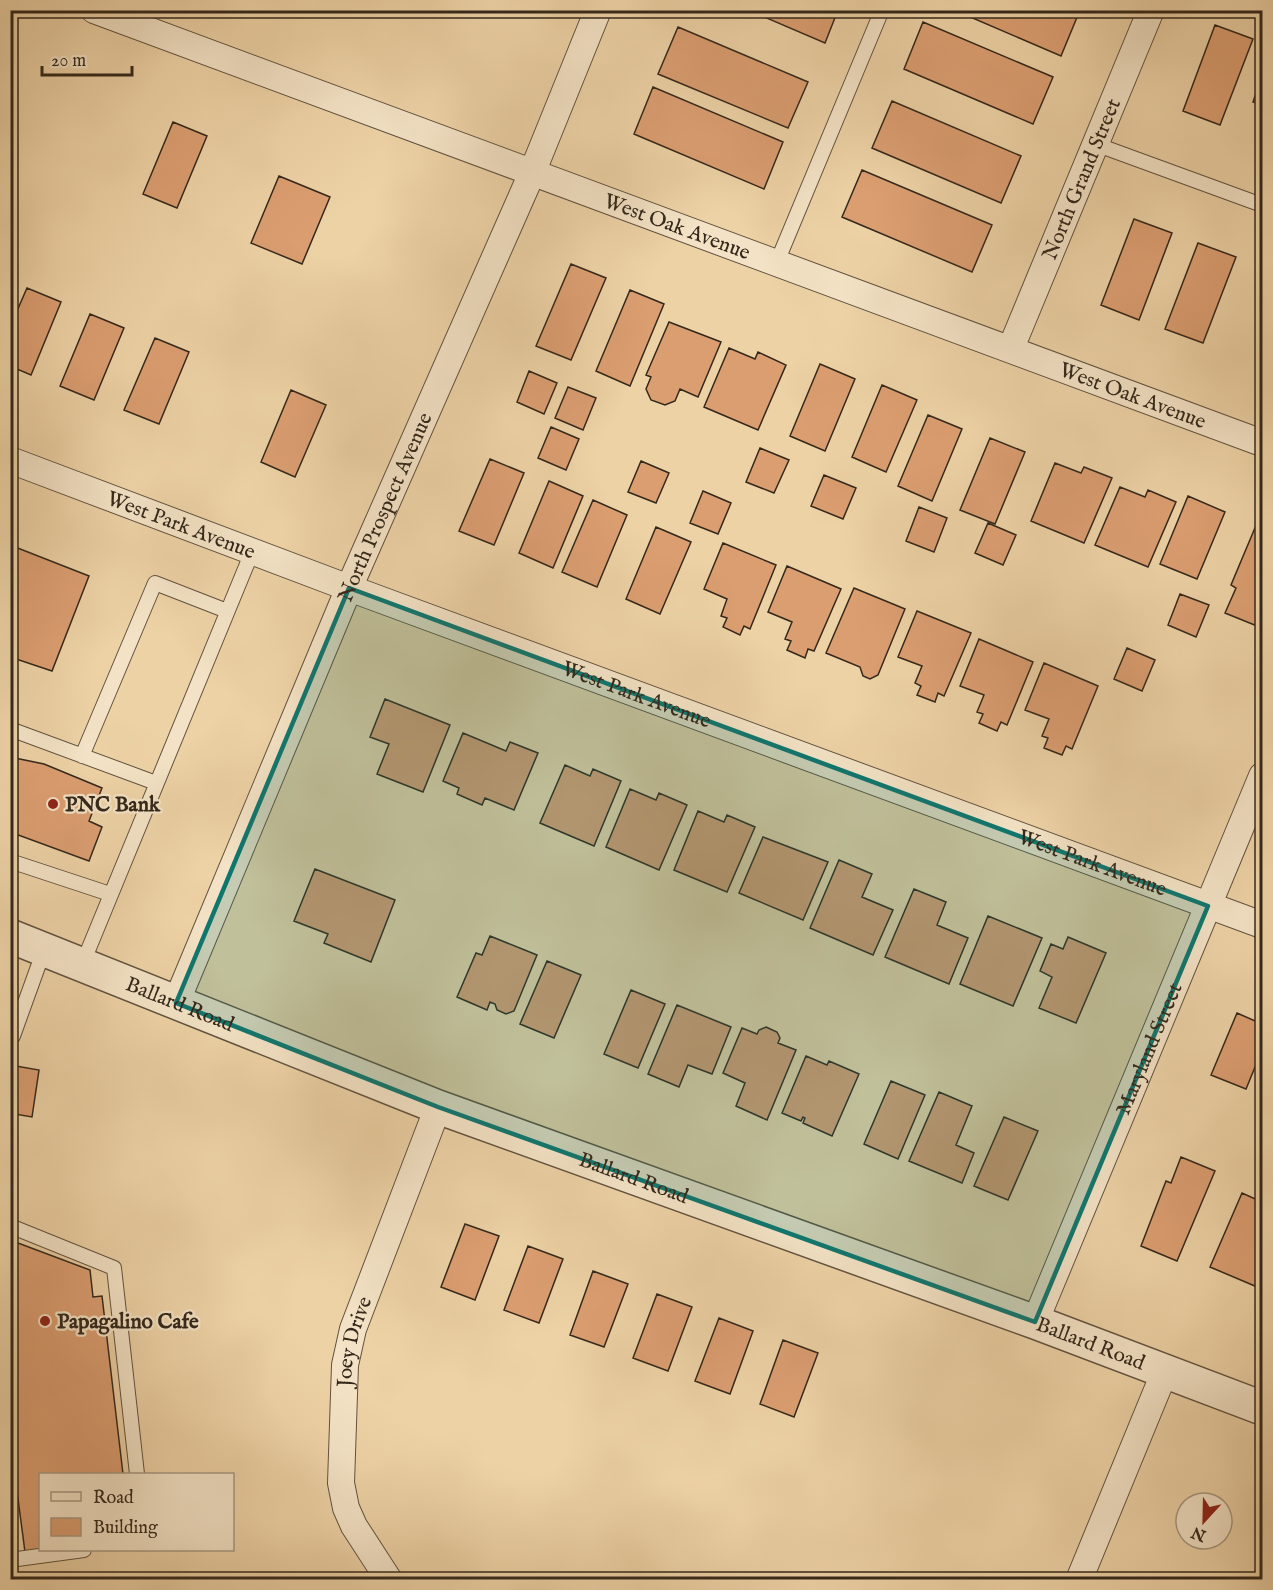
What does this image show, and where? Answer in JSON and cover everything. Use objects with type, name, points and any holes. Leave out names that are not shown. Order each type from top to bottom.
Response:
[{"type":"street","name":"West Oak Avenue","points":[[94,10],[1263,443]]},
{"type":"street","name":"North Prospect Avenue","points":[[176,1003],[349,588],[532,173],[598,10]]},
{"type":"street","name":"North Grand Street","points":[[1011,348],[1151,10]]},
{"type":"street","name":"West Park Avenue","points":[[10,460],[349,588],[1263,925]]},
{"type":"street","name":"Maryland Street","points":[[1035,1322],[1263,776]]},
{"type":"street","name":"Ballard Road","points":[[10,936],[438,1107],[1035,1322],[1263,1408]]},
{"type":"street","name":"Joey Drive","points":[[389,1580],[354,1526],[346,1508],[341,1483],[345,1365],[352,1329],[438,1107]]},
{"type":"street","points":[[1079,1580],[1165,1371]]},
{"type":"lane","points":[[777,262],[882,10]]},
{"type":"lane","points":[[1095,144],[1263,205]]},
{"type":"lane","points":[[82,965],[252,552]]},
{"type":"lane","points":[[82,756],[155,583],[227,611]]},
{"type":"lane","points":[[10,729],[156,783]]},
{"type":"lane","points":[[10,861],[110,894]]},
{"type":"lane","points":[[10,1036],[13,1036],[44,950]]},
{"type":"lane","points":[[10,1226],[114,1268],[137,1473]]},
{"type":"lane","points":[[10,1560],[77,1551]]},
{"type":"highlighted area","points":[[349,588],[1208,906],[1035,1322],[438,1107],[176,1003]]},
{"type":"building","points":[[748,10],[838,10],[825,43]]},
{"type":"building","points":[[954,10],[1080,10],[1061,56]]},
{"type":"building","points":[[923,22],[1053,77],[1033,124],[904,69]]},
{"type":"building","points":[[1215,25],[1253,39],[1220,125],[1183,111]]},
{"type":"building","points":[[678,27],[808,82],[788,128],[658,74]]},
{"type":"building","points":[[1262,75],[1262,105],[1253,102]]},
{"type":"building","points":[[653,87],[783,142],[764,189],[634,134]]},
{"type":"building","points":[[892,101],[1021,156],[1001,203],[872,148]]},
{"type":"building","points":[[173,122],[207,136],[177,208],[143,194]]},
{"type":"building","points":[[862,170],[992,225],[972,272],[842,217]]},
{"type":"building","points":[[279,176],[330,197],[302,264],[251,243]]},
{"type":"building","points":[[1134,219],[1172,233],[1139,320],[1101,305]]},
{"type":"building","points":[[1198,243],[1236,257],[1203,343],[1165,329]]},
{"type":"building","points":[[571,264],[606,278],[571,360],[536,346]]},
{"type":"building","points":[[27,288],[61,302],[31,375],[10,366],[10,327]]},
{"type":"building","points":[[630,290],[664,304],[630,386],[596,371]]},
{"type":"building","points":[[90,314],[124,328],[94,400],[60,386]]},
{"type":"building","points":[[669,322],[721,342],[698,397],[680,389],[675,401],[665,405],[651,400],[646,389],[651,377],[646,375]]},
{"type":"building","points":[[155,338],[189,352],[159,424],[124,410]]},
{"type":"building","points":[[1262,346],[1262,366],[1256,364]]},
{"type":"building","points":[[729,348],[755,359],[758,352],[786,365],[758,430],[704,407]]},
{"type":"building","points":[[820,364],[855,379],[825,451],[790,436]]},
{"type":"building","points":[[529,371],[557,383],[544,414],[517,402]]},
{"type":"building","points":[[882,385],[917,400],[886,472],[852,457]]},
{"type":"building","points":[[568,387],[596,398],[583,430],[555,418]]},
{"type":"building","points":[[291,390],[326,405],[295,477],[261,462]]},
{"type":"building","points":[[928,415],[962,429],[932,501],[898,486]]},
{"type":"building","points":[[551,427],[579,439],[566,470],[538,458]]},
{"type":"building","points":[[990,438],[1025,452],[995,524],[960,510]]},
{"type":"building","points":[[760,448],[789,460],[774,493],[746,482]]},
{"type":"building","points":[[490,459],[524,473],[494,545],[459,531]]},
{"type":"building","points":[[641,461],[669,473],[656,503],[628,492]]},
{"type":"building","points":[[1055,463],[1081,473],[1084,467],[1112,478],[1084,543],[1031,521]]},
{"type":"building","points":[[824,475],[856,488],[843,519],[811,506]]},
{"type":"building","points":[[549,481],[583,496],[553,568],[519,553]]},
{"type":"building","points":[[1120,487],[1145,497],[1148,490],[1176,502],[1148,567],[1095,545]]},
{"type":"building","points":[[703,491],[731,503],[718,534],[690,523]]},
{"type":"building","points":[[1188,496],[1225,512],[1197,579],[1160,564]]},
{"type":"building","points":[[593,500],[627,515],[597,587],[562,572]]},
{"type":"building","points":[[919,507],[947,518],[934,552],[906,541]]},
{"type":"building","points":[[988,523],[1016,535],[1003,565],[975,553]]},
{"type":"building","points":[[1257,523],[1262,526],[1262,614],[1257,626],[1225,613],[1236,588],[1231,585]]},
{"type":"building","points":[[656,527],[691,542],[660,614],[626,599]]},
{"type":"building","points":[[723,543],[776,565],[750,629],[744,626],[740,635],[723,627],[727,618],[721,616],[727,599],[704,589]]},
{"type":"building","points":[[10,545],[89,576],[52,671],[10,657]]},
{"type":"building","points":[[787,566],[841,589],[814,651],[808,649],[805,658],[787,650],[791,641],[785,639],[792,622],[768,612]]},
{"type":"building","points":[[854,588],[905,609],[878,675],[870,679],[863,676],[860,667],[826,653]]},
{"type":"building","points":[[1180,594],[1209,605],[1196,637],[1168,625]]},
{"type":"building","points":[[917,611],[971,633],[944,696],[938,693],[935,702],[917,695],[921,686],[915,683],[922,666],[898,657]]},
{"type":"building","points":[[979,639],[1033,662],[1007,725],[1001,722],[997,731],[979,723],[983,714],[977,712],[984,695],[960,686]]},
{"type":"building","points":[[1127,648],[1155,660],[1142,691],[1114,679]]},
{"type":"building","points":[[1044,663],[1098,686],[1072,749],[1066,746],[1062,755],[1044,748],[1048,738],[1042,736],[1049,719],[1025,710]]},
{"type":"building","points":[[385,699],[450,725],[423,792],[377,774],[389,744],[370,737]]},
{"type":"building","points":[[463,733],[506,751],[510,742],[538,753],[514,810],[485,798],[482,805],[457,794],[459,788],[443,781]]},
{"type":"building","name":"PNC Bank","points":[[10,757],[44,764],[102,788],[89,821],[102,827],[89,861],[10,832]]},
{"type":"building","points":[[565,765],[590,776],[593,769],[621,781],[594,846],[540,823]]},
{"type":"building","points":[[630,789],[656,800],[659,793],[687,805],[659,870],[606,847]]},
{"type":"building","points":[[698,811],[724,822],[727,815],[755,827],[727,892],[674,870]]},
{"type":"building","points":[[763,837],[828,862],[803,920],[739,893]]},
{"type":"building","points":[[839,860],[872,874],[862,897],[893,910],[873,955],[810,928]]},
{"type":"building","points":[[315,869],[395,900],[371,962],[324,943],[328,934],[294,921]]},
{"type":"building","points":[[914,889],[946,902],[937,925],[968,938],[949,984],[885,957]]},
{"type":"building","points":[[988,916],[1042,938],[1013,1006],[960,984]]},
{"type":"building","points":[[490,936],[537,955],[514,1011],[506,1014],[497,1010],[495,1004],[490,1002],[487,1010],[457,997],[476,953],[482,955]]},
{"type":"building","points":[[1068,937],[1106,953],[1076,1023],[1039,1008],[1052,977],[1040,971],[1051,944],[1063,949]]},
{"type":"building","points":[[547,961],[581,975],[554,1038],[520,1024]]},
{"type":"building","points":[[631,990],[665,1004],[638,1068],[604,1054]]},
{"type":"building","points":[[677,1005],[731,1027],[712,1074],[688,1065],[679,1087],[648,1074]]},
{"type":"building","points":[[1237,1013],[1262,1024],[1262,1050],[1246,1089],[1211,1075]]},
{"type":"building","points":[[766,1027],[777,1032],[780,1038],[778,1043],[796,1050],[767,1120],[736,1106],[745,1083],[723,1073],[742,1028],[757,1034],[759,1030]]},
{"type":"building","points":[[806,1056],[827,1065],[829,1061],[859,1074],[832,1136],[803,1123],[805,1118],[803,1117],[801,1121],[782,1113]]},
{"type":"building","points":[[10,1065],[39,1070],[32,1117],[15,1114],[10,1141]]},
{"type":"building","points":[[891,1081],[925,1095],[898,1159],[864,1144]]},
{"type":"building","points":[[939,1092],[972,1106],[956,1145],[974,1153],[962,1183],[909,1161]]},
{"type":"building","points":[[1004,1117],[1038,1131],[1008,1200],[974,1186]]},
{"type":"building","points":[[1181,1157],[1215,1171],[1177,1261],[1141,1246],[1166,1181],[1171,1183]]},
{"type":"building","points":[[1242,1193],[1262,1202],[1262,1238],[1257,1252],[1262,1255],[1262,1289],[1210,1267]]},
{"type":"building","points":[[465,1224],[499,1236],[475,1300],[441,1287]]},
{"type":"building","points":[[10,1240],[90,1270],[93,1297],[102,1296],[123,1473],[39,1473],[39,1550],[25,1552],[10,1438]]},
{"type":"building","points":[[528,1246],[563,1259],[539,1323],[504,1310]]},
{"type":"building","points":[[593,1271],[628,1284],[604,1347],[570,1335]]},
{"type":"building","points":[[657,1294],[692,1307],[668,1371],[633,1358]]},
{"type":"building","points":[[719,1318],[753,1331],[730,1394],[695,1381]]},
{"type":"building","points":[[783,1340],[818,1353],[794,1417],[760,1404]]},
{"type":"place","name":"PNC Bank","points":[[53,804]]},
{"type":"place","name":"Papagalino Cafe","points":[[45,1321]]}]
